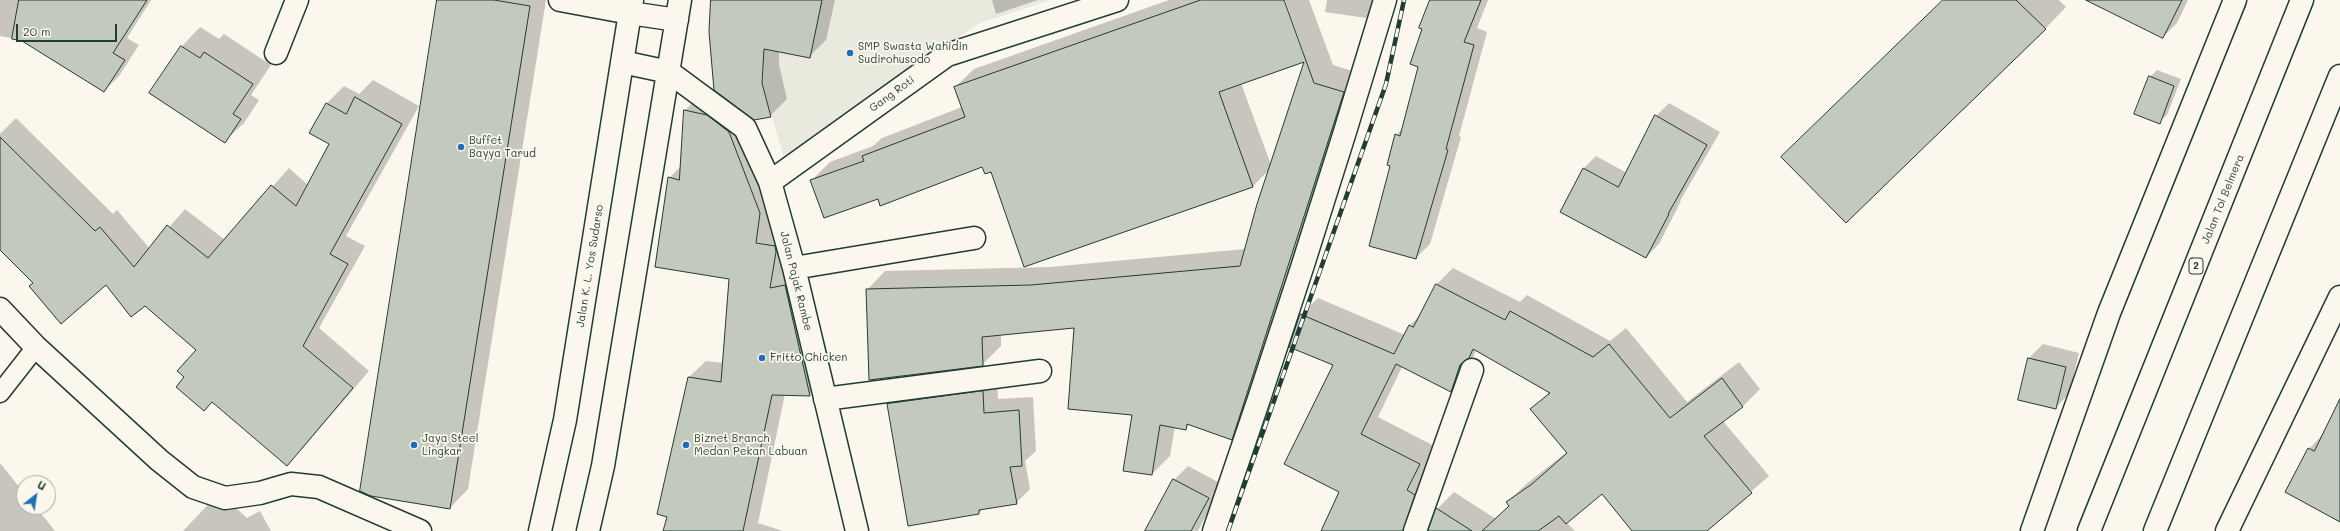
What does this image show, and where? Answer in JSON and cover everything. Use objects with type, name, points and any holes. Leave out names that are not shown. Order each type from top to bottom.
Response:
[{"type":"main road","points":[[276,53],[297,0]]},
{"type":"main road","points":[[560,0],[678,10],[604,466],[588,531]]},
{"type":"main road","name":"Gang Roti","points":[[770,182],[947,55],[1116,0]]},
{"type":"main road","points":[[1214,531],[1271,368],[1341,148],[1385,0]]},
{"type":"main road","points":[[2032,531],[2109,313],[2235,0]]},
{"type":"main road","name":"Jalan Tol Belmera","points":[[2089,531],[2302,0]]},
{"type":"main road","name":"Jalan K. L. Yos Sudarso","points":[[540,531],[565,420],[631,6]]},
{"type":"main road","points":[[622,62],[669,72]]},
{"type":"main road","name":"Jalan Pajak Rambe","points":[[669,72],[745,128],[770,182],[794,268],[857,531]]},
{"type":"main road","points":[[2155,531],[2340,76]]},
{"type":"main road","points":[[794,268],[974,238]]},
{"type":"main road","points":[[2227,531],[2340,298]]},
{"type":"main road","points":[[0,309],[36,347],[159,460],[193,487],[225,498],[260,493],[291,484],[319,488],[420,531]]},
{"type":"main road","points":[[1415,531],[1472,370]]},
{"type":"main road","points":[[825,399],[1040,371]]},
{"type":"lane","points":[[0,393],[36,347]]},
{"type":"shaded area","name":"SMP Swasta Wahidin Sudirohusodo","points":[[766,0],[1051,0],[980,23],[784,158],[763,84]]},
{"type":"building","points":[[19,0],[147,0],[113,53],[125,60],[104,92],[22,41],[12,39]]},
{"type":"building","points":[[437,0],[494,0],[530,6],[450,509],[371,496],[360,491]]},
{"type":"building","points":[[711,0],[822,0],[810,58],[764,49],[762,83],[771,117],[754,120],[714,90],[709,32]]},
{"type":"building","points":[[1201,0],[1284,0],[1314,83],[1344,92],[1232,440],[1187,424],[1186,430],[1160,425],[1152,475],[1123,471],[1132,415],[1068,409],[1074,328],[982,337],[983,366],[869,380],[866,289],[1031,285],[1240,266],[1257,204],[1304,62],[1219,92],[1253,187],[1024,267],[991,172],[985,174],[982,167],[880,206],[878,199],[824,218],[810,180],[864,161],[862,156],[965,117],[954,87]]},
{"type":"building","points":[[1430,0],[1481,0],[1464,42],[1474,45],[1446,149],[1448,150],[1416,259],[1369,246],[1390,166],[1387,165],[1395,134],[1400,136],[1418,67],[1410,64],[1422,29],[1419,28]]},
{"type":"building","points":[[1943,0],[2016,0],[2046,29],[1846,223],[1781,157]]},
{"type":"building","points":[[2086,0],[2182,0],[2163,38]]},
{"type":"building","points":[[181,46],[200,58],[204,52],[253,84],[233,114],[241,119],[225,143],[149,93]]},
{"type":"building","points":[[2149,76],[2174,86],[2160,124],[2134,114]]},
{"type":"building","points":[[355,97],[402,124],[330,254],[348,264],[303,346],[353,388],[287,466],[212,402],[204,411],[176,387],[184,377],[177,371],[196,350],[145,306],[131,317],[106,285],[61,324],[29,286],[33,283],[0,250],[0,137],[95,231],[100,227],[134,267],[167,225],[208,258],[271,185],[296,206],[329,144],[309,133],[326,103],[346,114]]},
{"type":"building","points":[[684,110],[707,115],[729,132],[760,213],[756,243],[775,246],[776,252],[770,288],[785,285],[810,396],[772,395],[743,531],[663,531],[667,517],[657,514],[688,377],[721,382],[729,279],[655,267],[668,177],[679,180]]},
{"type":"building","points":[[1655,115],[1707,145],[1668,214],[1646,258],[1560,212],[1583,168],[1618,187]]},
{"type":"building","points":[[1436,284],[1505,320],[1510,311],[1593,357],[1609,344],[1670,418],[1722,378],[1743,407],[1704,436],[1752,493],[1707,531],[1632,531],[1602,494],[1566,524],[1559,516],[1538,531],[1482,531],[1509,506],[1506,502],[1532,484],[1567,453],[1530,409],[1550,393],[1473,349],[1469,358],[1460,365],[1451,392],[1396,364],[1361,434],[1420,464],[1407,490],[1415,495],[1403,531],[1321,531],[1339,492],[1284,464],[1333,365],[1289,347],[1300,314],[1394,354],[1409,325],[1413,327]]},
{"type":"building","points":[[2028,358],[2066,367],[2056,409],[2018,400]]},
{"type":"building","points":[[983,391],[984,413],[1019,410],[1022,466],[1010,467],[1017,504],[979,510],[979,514],[908,526],[887,404]]},
{"type":"building","points":[[2340,399],[2340,522],[2285,492],[2308,448],[2314,451]]},
{"type":"building","points":[[1173,479],[1209,498],[1191,531],[1145,531]]},
{"type":"building","points":[[1436,508],[1472,531],[1428,531]]},
{"type":"railway","points":[[1228,531],[1386,84],[1404,0]]},
{"type":"place","name":"SMP Swasta Wahidin Sudirohusodo","points":[[850,53]]},
{"type":"place","name":"Buffet Bayya Tarud","points":[[461,147]]},
{"type":"place","name":"Fritto Chicken","points":[[762,358]]},
{"type":"place","name":"Jaya Steel Lingkar","points":[[414,445]]},
{"type":"place","name":"Biznet Branch Medan Pekan Labuan","points":[[686,445]]}]
